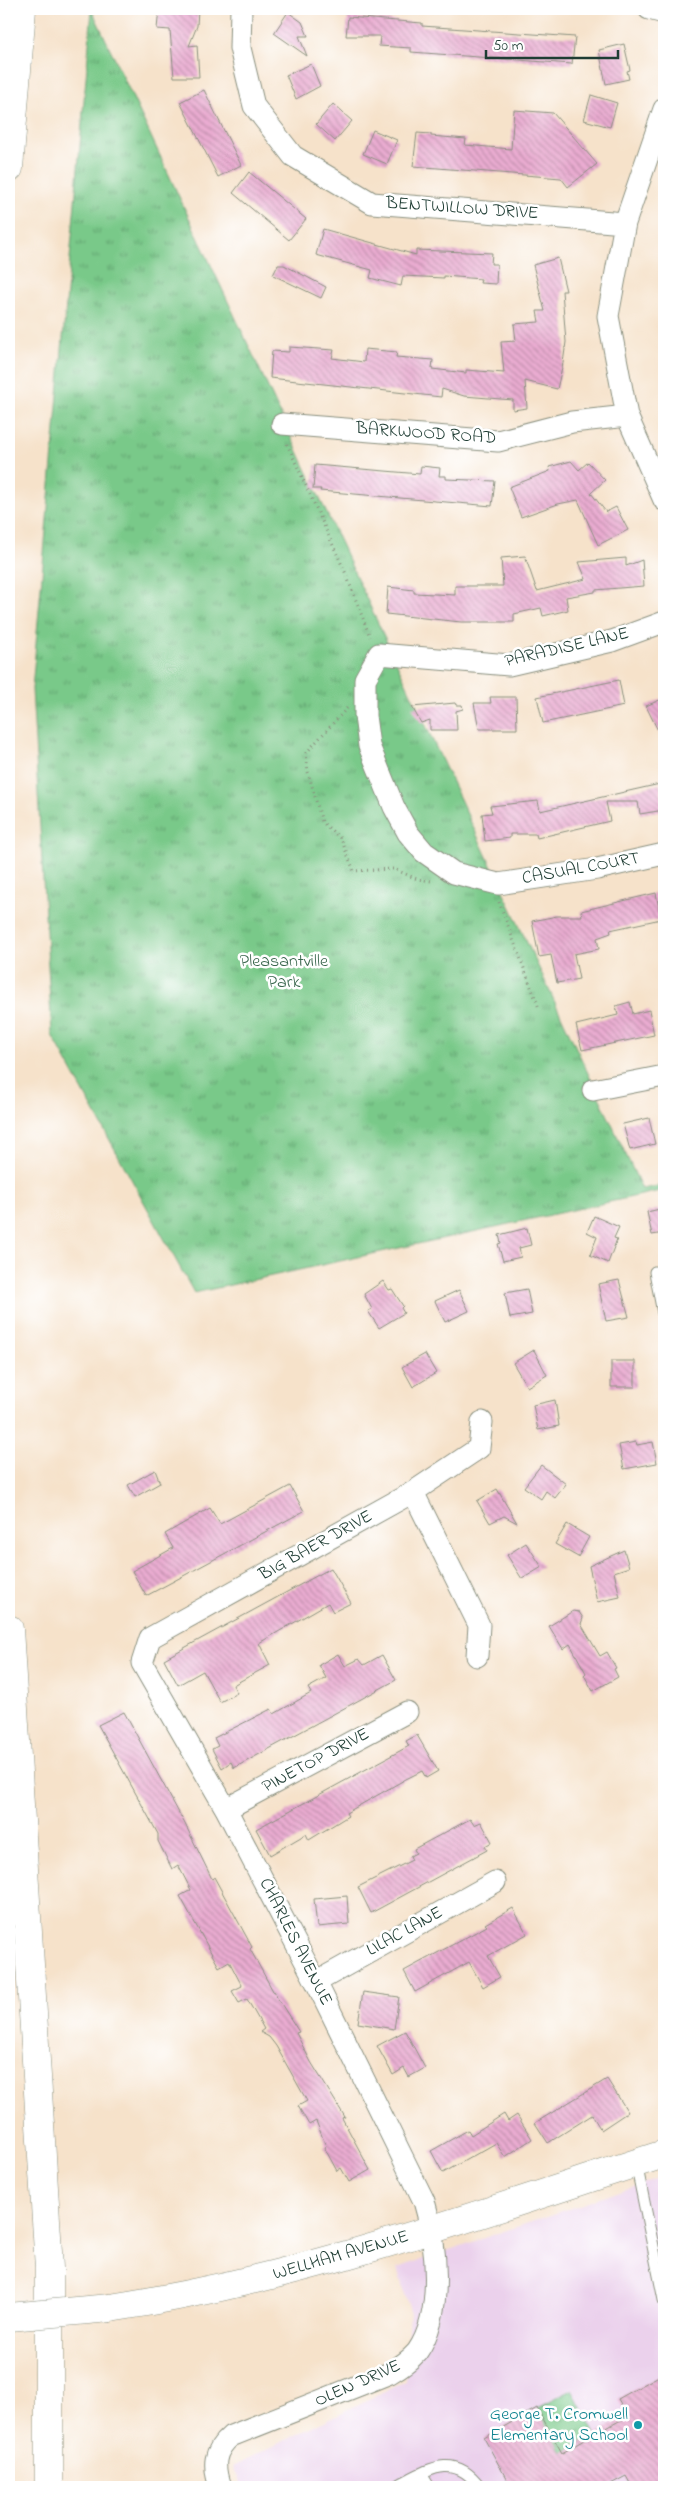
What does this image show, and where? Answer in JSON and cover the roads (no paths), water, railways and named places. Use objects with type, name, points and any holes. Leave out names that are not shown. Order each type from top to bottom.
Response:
[{"type":"main road","points":[[9,168],[22,9]]},
{"type":"main road","points":[[9,1629],[49,2268],[49,2487]]},
{"type":"main road","name":"WELLHAM AVENUE","points":[[9,2317],[110,2308],[274,2276],[344,2257],[664,2154]]},
{"type":"street","name":"BENTWILLOW DRIVE","points":[[241,9],[240,48],[254,106],[293,156],[372,202],[625,223]]},
{"type":"street","points":[[649,9],[664,13]]},
{"type":"street","points":[[664,109],[625,223],[608,316],[627,416],[664,500]]},
{"type":"street","name":"BARKWOOD ROAD","points":[[282,424],[498,441],[572,422],[627,416]]},
{"type":"street","name":"PARADISE LANE","points":[[498,884],[454,873],[424,852],[408,833],[399,816],[369,746],[365,716],[365,679],[379,654],[509,665],[612,642],[664,622]]},
{"type":"street","name":"CASUAL COURT","points":[[498,884],[597,869],[664,854]]},
{"type":"street","points":[[593,1090],[664,1076]]},
{"type":"street","name":"BIG BAER DRIVE","points":[[142,1663],[150,1638],[413,1492],[479,1448],[482,1422]]},
{"type":"street","points":[[413,1492],[479,1625],[477,1656]]},
{"type":"street","name":"CHARLES AVENUE","points":[[142,1663],[226,1809],[316,1982],[424,2201],[432,2229]]},
{"type":"street","name":"PINETOP DRIVE","points":[[226,1809],[407,1712]]},
{"type":"street","name":"LILAC LANE","points":[[316,1982],[495,1882]]},
{"type":"street","name":"OLEN DRIVE","points":[[220,2487],[215,2466],[217,2451],[231,2436],[390,2373],[406,2363],[417,2351],[426,2336],[432,2316],[435,2295],[432,2229]]},
{"type":"lane","points":[[655,1272],[664,1318]]},
{"type":"lane","points":[[636,2163],[664,2300]]},
{"type":"lane","points":[[395,2487],[434,2468],[447,2465],[459,2468],[470,2475],[480,2487]]},
{"type":"lane","points":[[421,2474],[429,2487]]},
{"type":"place","name":"George T. Cromwell Elementary School","points":[[638,2425]]},
{"type":"park label","name":"Pleasantville Park","points":[[284,972]]}]
